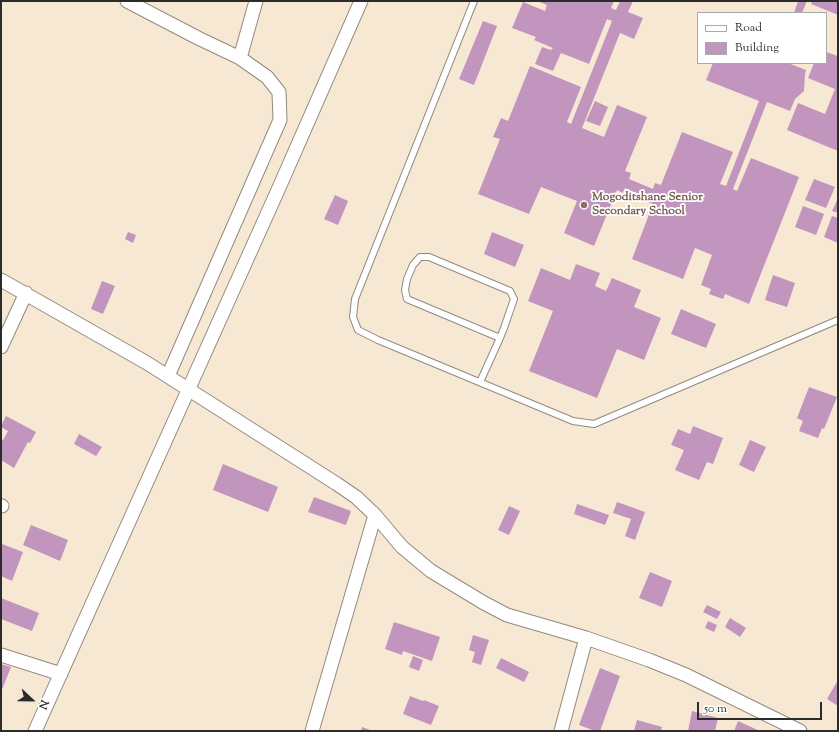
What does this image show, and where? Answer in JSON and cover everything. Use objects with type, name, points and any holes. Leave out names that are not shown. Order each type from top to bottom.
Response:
[{"type":"street","points":[[127,1],[240,58],[267,77],[279,92],[280,120],[168,376]]},
{"type":"street","points":[[240,58],[256,1]]},
{"type":"street","points":[[35,731],[278,190],[361,1]]},
{"type":"street","points":[[1,280],[26,293],[188,388],[337,484],[356,497],[375,515],[402,547],[431,571],[484,603],[508,615],[586,638],[649,660],[686,675],[800,731]]},
{"type":"street","points":[[1,348],[26,293]]},
{"type":"street","points":[[312,731],[375,515]]},
{"type":"street","points":[[561,731],[586,638]]},
{"type":"street","points":[[1,655],[61,674]]},
{"type":"lane","points":[[474,1],[355,299],[352,317],[358,330],[378,340],[573,421],[594,424],[838,320]]},
{"type":"lane","points":[[480,382],[500,338],[514,299],[510,291],[429,256],[420,257],[413,265],[407,279],[405,290],[407,299],[500,338]]},
{"type":"building","points":[[537,1],[614,1],[611,8],[616,10],[620,1],[633,1],[628,12],[643,18],[634,39],[620,33],[582,128],[604,137],[617,105],[647,117],[625,171],[631,173],[629,179],[653,189],[655,183],[661,185],[682,132],[733,152],[720,184],[726,186],[759,101],[706,80],[713,64],[791,64],[806,70],[804,91],[795,99],[790,111],[767,102],[733,189],[737,191],[751,158],[799,177],[749,304],[725,294],[723,299],[709,294],[711,289],[701,285],[712,255],[695,248],[683,279],[632,259],[653,204],[648,202],[649,198],[625,188],[623,193],[617,190],[594,246],[564,233],[577,201],[541,187],[529,214],[478,194],[500,139],[493,137],[501,118],[508,121],[530,66],[581,87],[567,122],[571,124],[612,21],[607,19],[589,64],[561,53],[553,71],[535,64],[542,47],[551,50],[553,48],[534,40],[536,37],[512,28],[523,2],[545,11],[547,5]]},
{"type":"building","points":[[798,1],[807,1],[802,12],[794,12]]},
{"type":"building","points":[[812,1],[838,1],[838,15],[811,4]]},
{"type":"building","points":[[483,21],[497,26],[474,85],[459,79]]},
{"type":"building","points":[[827,52],[838,56],[838,151],[787,130],[798,103],[825,114],[835,89],[808,78],[814,64],[827,64]]},
{"type":"building","points":[[595,101],[608,107],[600,126],[586,121]]},
{"type":"building","points":[[814,179],[835,187],[826,208],[805,200]]},
{"type":"building","points":[[335,195],[348,201],[338,225],[324,219]]},
{"type":"building","points":[[838,198],[838,213],[832,211]]},
{"type":"building","points":[[803,206],[824,214],[816,235],[795,227]]},
{"type":"building","points":[[832,216],[838,218],[838,243],[824,237]]},
{"type":"building","points":[[128,232],[136,235],[133,243],[125,239]]},
{"type":"building","points":[[492,232],[524,245],[515,267],[484,254]]},
{"type":"building","points":[[576,264],[600,273],[595,286],[606,291],[612,278],[641,290],[634,307],[661,318],[644,360],[617,349],[597,398],[529,371],[553,311],[528,301],[541,268],[570,280]]},
{"type":"building","points":[[773,275],[795,283],[787,307],[765,300]]},
{"type":"building","points":[[102,281],[115,286],[103,314],[91,309]]},
{"type":"building","points":[[681,309],[716,324],[706,348],[671,334]]},
{"type":"building","points":[[809,387],[837,397],[824,429],[822,428],[818,438],[799,431],[803,421],[797,418]]},
{"type":"building","points":[[6,416],[36,432],[30,443],[28,442],[14,468],[1,460],[1,439],[3,440],[8,431],[1,426]]},
{"type":"building","points":[[693,426],[723,438],[713,464],[707,462],[699,480],[675,470],[684,450],[671,445],[678,429],[690,434]]},
{"type":"building","points":[[79,434],[102,447],[96,456],[74,444]]},
{"type":"building","points":[[750,440],[766,447],[754,472],[739,465]]},
{"type":"building","points":[[223,464],[278,487],[268,512],[213,490]]},
{"type":"building","points":[[314,497],[351,511],[346,525],[308,512]]},
{"type":"building","points":[[617,502],[645,512],[635,540],[625,536],[631,519],[613,513]]},
{"type":"building","points":[[577,504],[609,515],[605,525],[574,514]]},
{"type":"building","points":[[509,506],[520,511],[509,535],[498,530]]},
{"type":"building","points":[[31,525],[68,540],[60,561],[23,545]]},
{"type":"building","points":[[2,544],[23,552],[12,581],[1,576]]},
{"type":"building","points":[[650,572],[672,581],[662,607],[639,598]]},
{"type":"building","points":[[1,598],[39,613],[32,631],[1,619]]},
{"type":"building","points":[[707,605],[721,612],[717,619],[703,612]]},
{"type":"building","points":[[730,618],[746,628],[740,637],[725,627]]},
{"type":"building","points":[[708,621],[717,625],[714,632],[705,628]]},
{"type":"building","points":[[394,622],[440,637],[432,661],[403,651],[402,655],[385,649]]},
{"type":"building","points":[[473,635],[489,640],[481,665],[472,662],[475,652],[469,650]]},
{"type":"building","points":[[413,656],[423,660],[419,671],[409,667]]},
{"type":"building","points":[[501,658],[529,672],[524,682],[496,668]]},
{"type":"building","points":[[1,664],[11,667],[1,692]]},
{"type":"building","points":[[600,668],[620,676],[600,731],[595,731],[579,725]]},
{"type":"building","points":[[838,680],[838,706],[827,699]]},
{"type":"building","points":[[410,696],[439,706],[431,725],[403,714]]},
{"type":"building","points":[[692,711],[718,718],[715,731],[688,731]]},
{"type":"building","points":[[637,720],[662,727],[661,731],[634,731]]},
{"type":"building","points":[[738,721],[760,731],[734,731]]},
{"type":"building","points":[[362,727],[373,731],[361,731]]},
{"type":"place","name":"Mogoditshane Senior Secondary School","points":[[584,205]]}]
